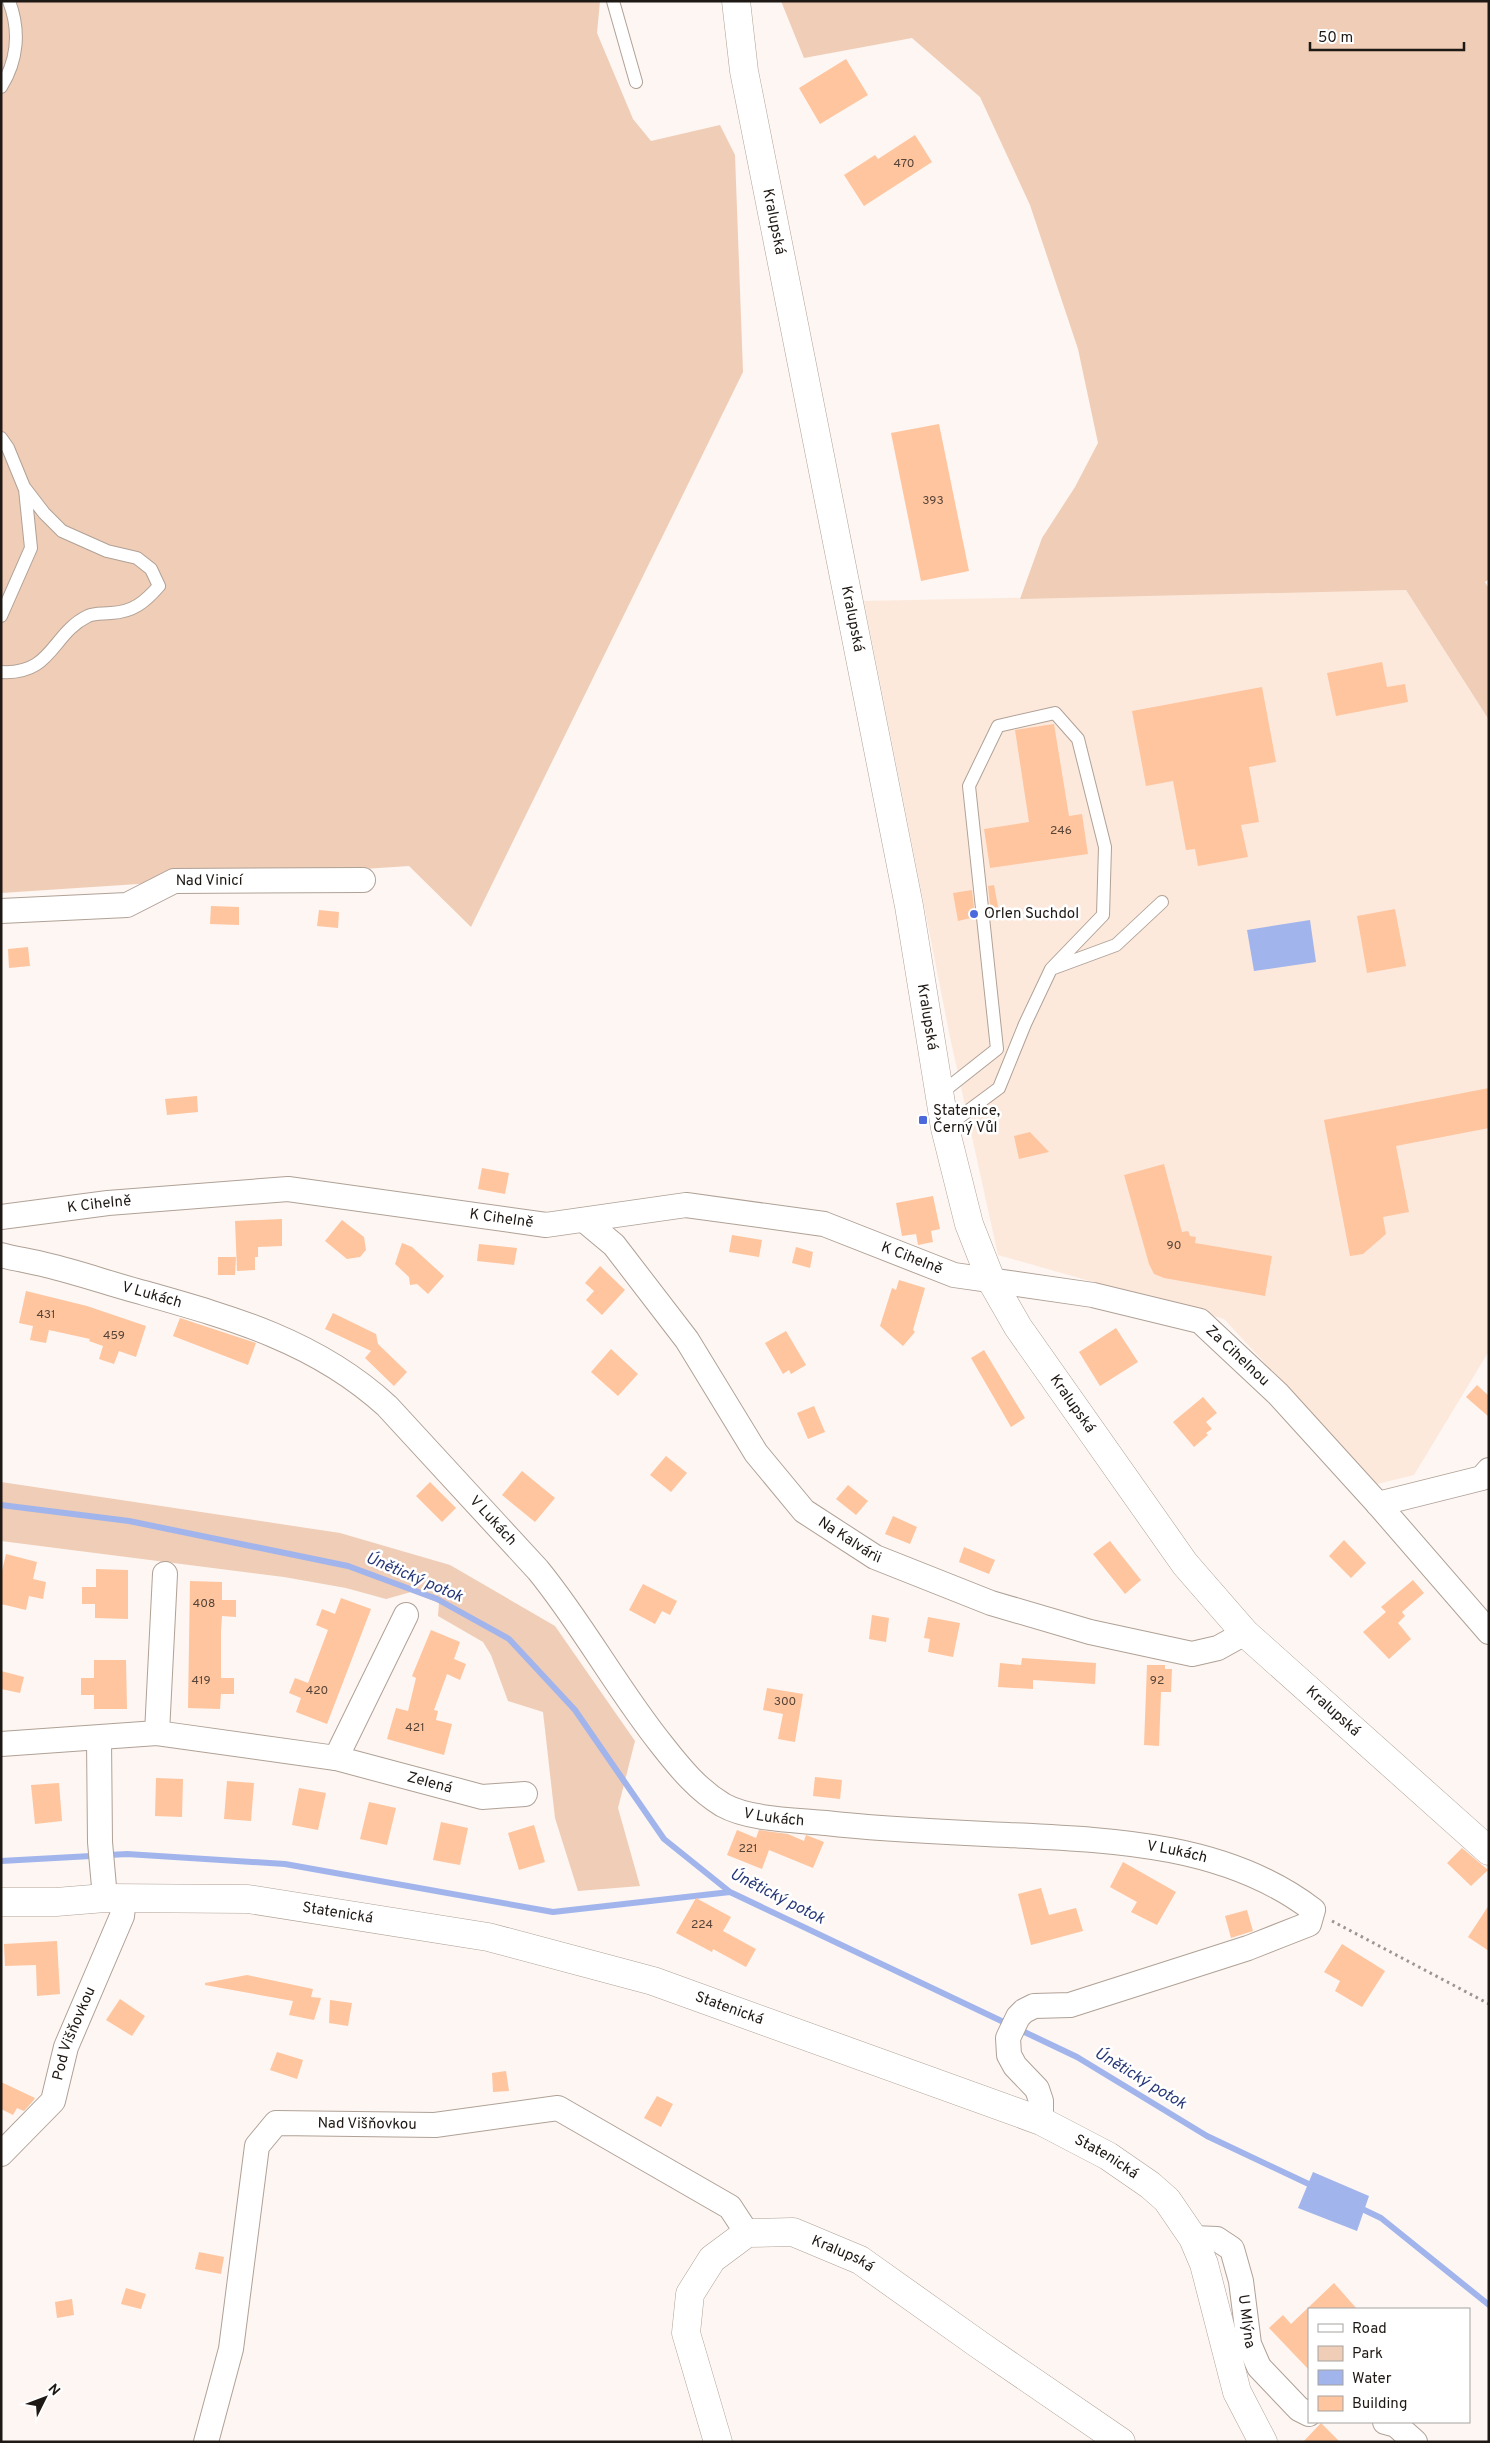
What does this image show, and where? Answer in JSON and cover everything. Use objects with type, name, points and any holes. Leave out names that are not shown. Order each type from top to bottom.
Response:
[{"type":"main road","points":[[721,1],[744,71]]},
{"type":"main road","name":"Kralupská","points":[[736,1],[744,71],[909,906],[945,1128],[969,1224],[991,1280],[1018,1327],[1185,1564],[1245,1633],[1489,1851]]},
{"type":"main road","name":"Statenická","points":[[1,1902],[56,1902],[114,1898],[248,1899],[488,1938],[653,1981],[1041,2121],[1108,2156],[1150,2184],[1167,2200],[1193,2238],[1204,2264],[1237,2392],[1263,2442]]},
{"type":"main road","name":"Kralupská","points":[[747,2233],[793,2232],[860,2260],[1121,2442]]},
{"type":"main road","points":[[718,2442],[686,2333],[690,2294],[712,2259],[747,2233]]},
{"type":"street","name":"Nad Vinicí","points":[[1,911],[127,905],[174,881],[363,880]]},
{"type":"street","name":"K Cihelně","points":[[1,1217],[108,1203],[288,1189],[546,1225],[686,1205],[824,1224],[954,1275],[991,1280]]},
{"type":"street","name":"Na Kalvárii","points":[[584,1220],[614,1244],[687,1340],[756,1454],[804,1511],[875,1557],[1000,1605],[1090,1632],[1192,1654],[1218,1648],[1245,1633]]},
{"type":"street","name":"V Lukách","points":[[1,1255],[46,1265],[206,1310],[260,1328],[323,1358],[365,1386],[387,1406],[538,1570],[558,1595],[649,1729],[690,1780],[724,1806],[742,1813],[850,1826],[1080,1838],[1163,1849],[1246,1871],[1275,1884],[1313,1910]]},
{"type":"street","name":"Za Cihelnou","points":[[991,1280],[1093,1295],[1200,1321],[1278,1394],[1378,1504],[1489,1632]]},
{"type":"street","points":[[1378,1504],[1482,1478],[1489,1470]]},
{"type":"street","points":[[157,1733],[165,1574]]},
{"type":"street","points":[[336,1758],[406,1615]]},
{"type":"street","name":"Zelená","points":[[1,1744],[99,1739],[157,1733],[336,1758],[482,1797],[525,1794]]},
{"type":"street","points":[[99,1739],[100,1853],[114,1898]]},
{"type":"street","name":"Pod Višňovkou","points":[[1,2154],[53,2102],[66,2047],[122,1916],[114,1898]]},
{"type":"street","points":[[1041,2121],[1041,2101],[1037,2089],[1015,2066],[1009,2055],[1008,2038],[1024,2011],[1034,2006],[1070,2005],[1248,1948],[1309,1924],[1313,1910]]},
{"type":"street","name":"Nad Višňovkou","points":[[206,2442],[231,2349],[257,2146],[276,2123],[435,2125],[558,2108],[730,2206],[747,2233]]},
{"type":"street","name":"U Mlýna","points":[[1193,2238],[1217,2239],[1232,2249],[1241,2281],[1249,2344],[1259,2368],[1299,2409],[1308,2414]]},
{"type":"street","points":[[1388,2423],[1396,2425],[1414,2442]]},
{"type":"lane","points":[[1,87],[9,75],[17,44],[15,18],[9,1]]},
{"type":"lane","points":[[613,1],[636,82]]},
{"type":"lane","points":[[1,438],[8,448],[24,487],[44,513],[62,531],[107,551],[137,558],[151,569],[159,586],[147,600],[132,610],[91,614],[76,622],[53,650],[34,666],[22,672],[1,672]]},
{"type":"lane","points":[[1,616],[31,548],[24,487]]},
{"type":"lane","points":[[940,1094],[997,1049],[969,786],[998,726],[1055,713],[1078,739],[1105,847],[1103,915],[1051,969],[1025,1024],[999,1088],[945,1128]]},
{"type":"lane","points":[[1051,969],[1116,945],[1162,902]]},
{"type":"path","points":[[1313,1910],[1370,1943],[1489,2004]]},
{"type":"shaded area","points":[[1406,590],[1489,720],[1489,1351],[1414,1475],[1377,1484],[1224,1319],[998,1255],[950,1037],[864,601]]},
{"type":"green space","points":[[1,1],[600,1],[597,33],[633,119],[651,141],[720,125],[735,155],[743,372],[471,927],[409,866],[1,893]]},
{"type":"green space","points":[[781,1],[1489,1],[1489,579],[1485,582],[1489,589],[1489,720],[1406,590],[1020,599],[1042,538],[1075,487],[1098,443],[1078,349],[1030,205],[980,97],[912,38],[804,58]]},
{"type":"green space","points":[[1,1482],[340,1533],[450,1565],[555,1626],[635,1741],[618,1808],[640,1886],[578,1891],[555,1818],[543,1712],[508,1701],[491,1655],[483,1642],[438,1616],[439,1603],[411,1592],[386,1599],[346,1588],[284,1577],[1,1541]]},
{"type":"water","points":[[1310,920],[1316,962],[1254,971],[1247,930]]},
{"type":"water","points":[[1313,2172],[1369,2196],[1357,2231],[1298,2208]]},
{"type":"building","points":[[846,59],[868,95],[820,124],[799,88]]},
{"type":"building","points":[[915,135],[932,162],[864,206],[844,175],[875,155],[878,159]]},
{"type":"building","points":[[939,424],[969,571],[921,581],[891,433]]},
{"type":"building","points":[[1382,662],[1387,687],[1405,684],[1408,702],[1336,716],[1327,673]]},
{"type":"building","points":[[1262,687],[1276,762],[1249,767],[1259,822],[1241,825],[1248,857],[1198,866],[1195,849],[1186,850],[1173,781],[1146,786],[1132,711]]},
{"type":"building","points":[[1054,724],[1069,816],[1082,814],[1088,854],[990,868],[984,829],[1029,822],[1015,730]]},
{"type":"building","points":[[994,885],[999,912],[991,914],[988,886]]},
{"type":"building","points":[[972,890],[975,917],[958,921],[953,893]]},
{"type":"building","points":[[211,906],[239,907],[239,925],[210,924]]},
{"type":"building","points":[[1395,909],[1406,966],[1367,973],[1357,916]]},
{"type":"building","points":[[319,910],[339,912],[338,928],[317,926]]},
{"type":"building","points":[[28,947],[30,966],[9,968],[8,949]]},
{"type":"building","points":[[1489,1088],[1489,1128],[1396,1146],[1409,1212],[1383,1217],[1386,1234],[1363,1254],[1350,1256],[1324,1120]]},
{"type":"building","points":[[197,1096],[198,1112],[167,1115],[165,1099]]},
{"type":"building","points":[[1030,1132],[1049,1152],[1019,1159],[1014,1136]]},
{"type":"building","points":[[1164,1164],[1182,1232],[1188,1231],[1190,1236],[1196,1237],[1195,1243],[1272,1256],[1265,1296],[1164,1278],[1154,1274],[1149,1264],[1124,1175]]},
{"type":"building","points":[[482,1168],[509,1173],[505,1194],[478,1189]]},
{"type":"building","points":[[933,1196],[940,1229],[931,1231],[933,1242],[918,1245],[916,1234],[902,1236],[896,1203]]},
{"type":"building","points":[[282,1219],[282,1246],[258,1247],[258,1257],[255,1257],[255,1270],[237,1271],[235,1221]]},
{"type":"building","points":[[342,1220],[364,1237],[366,1250],[360,1257],[347,1259],[325,1241]]},
{"type":"building","points":[[732,1235],[762,1240],[759,1257],[729,1252]]},
{"type":"building","points":[[402,1243],[412,1247],[444,1276],[428,1294],[417,1284],[410,1285],[409,1277],[395,1264]]},
{"type":"building","points":[[479,1244],[517,1248],[514,1265],[477,1261]]},
{"type":"building","points":[[796,1247],[813,1252],[810,1268],[792,1263]]},
{"type":"building","points":[[218,1257],[236,1257],[235,1275],[218,1275]]},
{"type":"building","points":[[600,1266],[625,1290],[602,1315],[586,1300],[594,1291],[585,1283]]},
{"type":"building","points":[[899,1280],[925,1288],[913,1330],[915,1332],[903,1346],[880,1326],[892,1288],[896,1290]]},
{"type":"building","points":[[26,1291],[87,1306],[146,1326],[136,1357],[119,1351],[114,1364],[99,1359],[103,1346],[89,1341],[90,1339],[49,1330],[46,1343],[30,1340],[33,1326],[19,1323]]},
{"type":"building","points":[[333,1313],[376,1334],[378,1344],[407,1372],[394,1386],[365,1358],[371,1351],[325,1329]]},
{"type":"building","points":[[180,1318],[256,1343],[248,1365],[173,1336]]},
{"type":"building","points":[[1116,1328],[1138,1362],[1100,1386],[1079,1352]]},
{"type":"building","points":[[786,1331],[806,1365],[791,1374],[789,1370],[783,1374],[765,1343]]},
{"type":"building","points":[[611,1349],[638,1374],[618,1396],[591,1372]]},
{"type":"building","points":[[984,1350],[1025,1418],[1011,1427],[971,1358]]},
{"type":"building","points":[[1477,1385],[1489,1396],[1489,1417],[1466,1397]]},
{"type":"building","points":[[1203,1397],[1217,1413],[1206,1422],[1212,1429],[1206,1433],[1208,1435],[1194,1447],[1173,1422]]},
{"type":"building","points":[[814,1406],[825,1432],[808,1439],[797,1413]]},
{"type":"building","points":[[666,1456],[687,1473],[671,1492],[650,1475]]},
{"type":"building","points":[[522,1471],[555,1498],[535,1522],[502,1495]]},
{"type":"building","points":[[430,1482],[456,1508],[442,1522],[416,1496]]},
{"type":"building","points":[[848,1485],[868,1501],[856,1515],[836,1499]]},
{"type":"building","points":[[893,1516],[917,1527],[910,1544],[885,1534]]},
{"type":"building","points":[[1344,1540],[1366,1563],[1351,1578],[1329,1556]]},
{"type":"building","points":[[1110,1541],[1141,1580],[1125,1594],[1093,1554]]},
{"type":"building","points":[[964,1547],[995,1560],[989,1574],[959,1562]]},
{"type":"building","points":[[6,1554],[37,1562],[33,1579],[46,1582],[43,1599],[29,1596],[26,1610],[1,1604],[1,1575]]},
{"type":"building","points":[[96,1569],[128,1570],[128,1619],[95,1618],[95,1604],[82,1604],[82,1587],[96,1587]]},
{"type":"building","points":[[1413,1580],[1424,1593],[1402,1612],[1405,1616],[1398,1623],[1411,1639],[1389,1659],[1363,1632],[1386,1612],[1381,1607]]},
{"type":"building","points":[[190,1581],[222,1582],[222,1600],[236,1600],[236,1617],[222,1616],[221,1631],[221,1678],[234,1678],[234,1694],[221,1694],[220,1709],[188,1708]]},
{"type":"building","points":[[643,1584],[677,1601],[670,1615],[662,1611],[655,1624],[629,1610]]},
{"type":"building","points":[[341,1598],[371,1609],[327,1724],[296,1712],[301,1698],[289,1693],[295,1678],[308,1683],[328,1630],[316,1625],[322,1609],[335,1614]]},
{"type":"building","points":[[872,1615],[889,1618],[886,1642],[869,1639]]},
{"type":"building","points":[[928,1617],[960,1623],[953,1657],[928,1652],[930,1639],[924,1638]]},
{"type":"building","points":[[431,1630],[460,1642],[454,1659],[466,1664],[460,1680],[447,1674],[434,1710],[438,1711],[436,1720],[452,1724],[444,1755],[387,1739],[396,1708],[408,1711],[416,1678],[412,1676]]},
{"type":"building","points":[[1022,1658],[1096,1663],[1095,1684],[1033,1680],[1033,1689],[998,1687],[1000,1663],[1021,1665]]},
{"type":"building","points":[[94,1660],[126,1660],[127,1709],[94,1709],[94,1695],[81,1695],[81,1678],[94,1678]]},
{"type":"building","points":[[1147,1665],[1165,1665],[1165,1669],[1172,1669],[1171,1692],[1161,1692],[1159,1746],[1144,1745]]},
{"type":"building","points":[[1,1671],[24,1677],[20,1693],[1,1689]]},
{"type":"building","points":[[767,1688],[803,1694],[795,1742],[778,1739],[783,1714],[763,1710]]},
{"type":"building","points":[[815,1777],[842,1780],[840,1799],[813,1796]]},
{"type":"building","points":[[156,1778],[183,1779],[182,1817],[155,1816]]},
{"type":"building","points":[[227,1781],[254,1783],[251,1821],[224,1819]]},
{"type":"building","points":[[59,1783],[62,1821],[35,1824],[31,1785]]},
{"type":"building","points":[[299,1788],[326,1793],[318,1830],[292,1825]]},
{"type":"building","points":[[369,1802],[396,1808],[387,1845],[360,1839]]},
{"type":"building","points":[[441,1822],[468,1828],[460,1865],[433,1860]]},
{"type":"building","points":[[534,1825],[545,1862],[519,1870],[508,1833]]},
{"type":"building","points":[[737,1830],[756,1838],[759,1830],[788,1834],[804,1841],[806,1835],[824,1842],[813,1868],[769,1850],[762,1869],[727,1855]]},
{"type":"building","points":[[1462,1848],[1488,1870],[1471,1886],[1447,1863]]},
{"type":"building","points":[[1123,1862],[1176,1892],[1157,1925],[1131,1912],[1137,1902],[1110,1887]]},
{"type":"building","points":[[1041,1888],[1049,1915],[1076,1908],[1083,1931],[1031,1945],[1018,1894]]},
{"type":"building","points":[[696,1898],[731,1917],[723,1931],[756,1949],[746,1967],[713,1949],[712,1952],[676,1933]]},
{"type":"building","points":[[1489,1905],[1489,1951],[1468,1937]]},
{"type":"building","points":[[1247,1910],[1253,1931],[1231,1938],[1225,1916]]},
{"type":"building","points":[[57,1941],[60,1994],[37,1996],[36,1965],[5,1966],[4,1944]]},
{"type":"building","points":[[1342,1944],[1385,1971],[1362,2007],[1335,1991],[1340,1981],[1324,1972]]},
{"type":"building","points":[[247,1975],[313,1989],[311,1997],[321,1998],[314,2020],[289,2015],[293,2001],[205,1985],[205,1983]]},
{"type":"building","points":[[120,1999],[145,2016],[132,2036],[106,2020]]},
{"type":"building","points":[[330,2000],[352,2003],[348,2026],[329,2023]]},
{"type":"building","points":[[277,2052],[303,2060],[297,2079],[270,2070]]},
{"type":"building","points":[[506,2071],[509,2091],[493,2092],[492,2073]]},
{"type":"building","points":[[1,2082],[35,2098],[24,2111],[17,2108],[13,2115],[1,2109]]},
{"type":"building","points":[[657,2096],[673,2104],[661,2127],[644,2118]]},
{"type":"building","points":[[199,2252],[224,2257],[221,2274],[195,2269]]},
{"type":"building","points":[[1334,2283],[1356,2308],[1308,2308],[1308,2369],[1269,2328],[1283,2315],[1291,2324]]},
{"type":"building","points":[[126,2288],[146,2294],[141,2309],[121,2304]]},
{"type":"building","points":[[72,2299],[74,2315],[57,2318],[55,2302]]},
{"type":"building","points":[[1321,2423],[1340,2442],[1303,2442]]},
{"type":"waterway","name":"Únětický potok","points":[[1,1505],[129,1521],[348,1566],[437,1599],[509,1639],[575,1710],[664,1839],[730,1892],[1077,2057],[1207,2136],[1315,2187]]},
{"type":"waterway","points":[[1,1861],[127,1854],[285,1864],[553,1912],[730,1892]]},
{"type":"waterway","name":"Únětický potok","points":[[1358,2207],[1381,2218],[1489,2305]]},
{"type":"place","name":"Orlen Suchdol","points":[[974,914]]},
{"type":"place","name":"Statenice, Černý Vůl","points":[[923,1120]]}]
